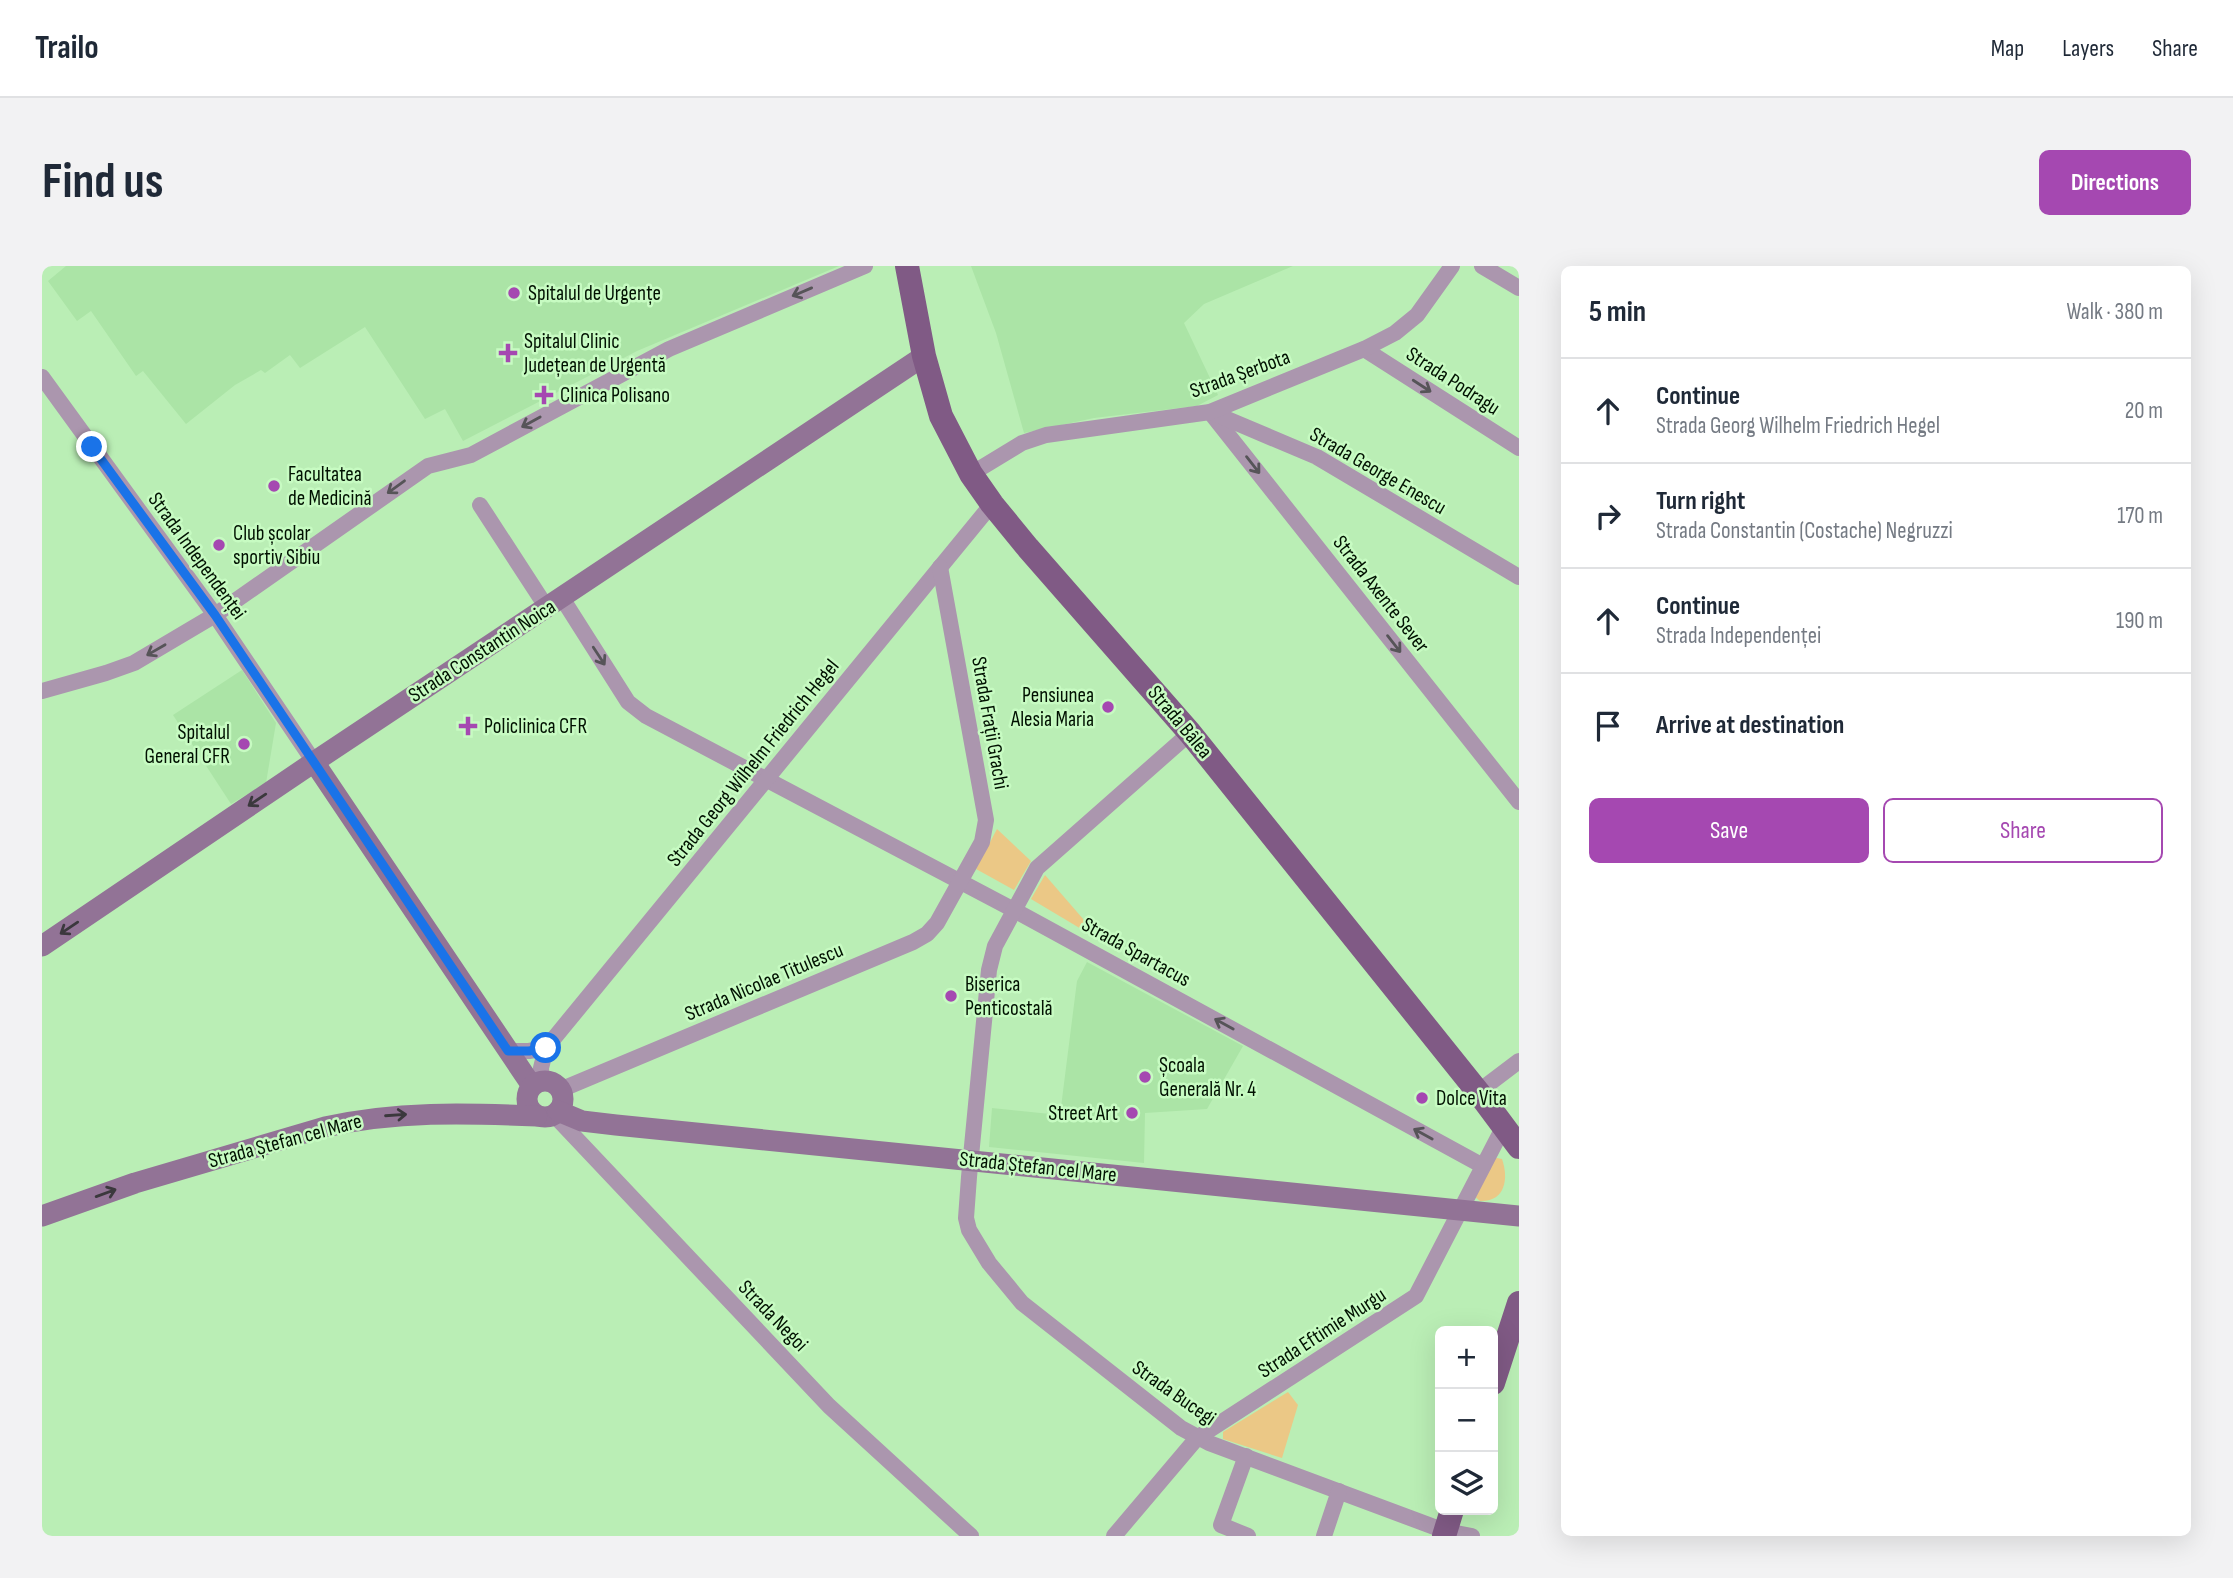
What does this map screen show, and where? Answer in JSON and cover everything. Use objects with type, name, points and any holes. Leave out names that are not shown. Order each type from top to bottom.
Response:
[{"type":"main road","name":"Strada Bâlea","points":[[907,266],[924,356],[941,416],[971,474],[1028,548],[1190,733],[1478,1092],[1519,1147]]},
{"type":"main road","name":"Strada Constantin Noica","points":[[42,946],[924,356]]},
{"type":"main road","points":[[314,762],[508,1051],[547,1100]]},
{"type":"main road","name":"Strada Ștefan cel Mare","points":[[42,1216],[135,1183],[325,1127],[385,1115],[444,1112],[547,1100],[582,1121],[605,1124],[1519,1216]]},
{"type":"main road","points":[[1498,1368],[1519,1303]]},
{"type":"street","points":[[42,691],[134,663],[215,615],[428,466],[471,455],[669,349],[865,266]]},
{"type":"street","name":"Strada Șerbota","points":[[971,474],[1022,443],[1046,436],[1210,412],[1364,349],[1395,333],[1417,315],[1452,266]]},
{"type":"street","points":[[1482,266],[1519,288]]},
{"type":"street","name":"Strada Podragu","points":[[1364,349],[1519,448]]},
{"type":"street","name":"Strada Independenței","points":[[42,377],[215,615],[314,762]]},
{"type":"street","name":"Strada George Enescu","points":[[1210,412],[1317,457],[1519,577]]},
{"type":"street","name":"Strada Axente Sever","points":[[1210,412],[1519,802]]},
{"type":"street","name":"Strada Georg Wilhelm Friedrich Hegel","points":[[546,1048],[992,503]]},
{"type":"street","name":"Strada Spartacus","points":[[480,505],[628,702],[637,709],[1014,910],[1483,1166]]},
{"type":"street","name":"Strada Frații Grachi","points":[[940,567],[986,820],[982,842],[959,881]]},
{"type":"street","points":[[971,1161],[990,956],[1037,868],[1190,733]]},
{"type":"street","name":"Strada Nicolae Titulescu","points":[[547,1100],[913,942],[928,934],[937,923],[959,881]]},
{"type":"street","points":[[508,1051],[546,1048],[541,1068],[547,1100]]},
{"type":"street","points":[[1478,1092],[1519,1060]]},
{"type":"street","name":"Strada Negoi","points":[[547,1100],[829,1406],[971,1536]]},
{"type":"street","name":"Strada Eftimie Murgu","points":[[1114,1536],[1198,1438],[1416,1296],[1504,1126]]},
{"type":"street","name":"Strada Bucegi","points":[[971,1161],[966,1218],[974,1242],[989,1263],[1022,1303],[1181,1428],[1198,1438],[1339,1491],[1472,1536]]},
{"type":"street","points":[[1246,1456],[1222,1525],[1248,1536]]},
{"type":"street","points":[[1324,1536],[1339,1491]]},
{"type":"shaded area","name":"Spitalul Clinic Județean de Urgentă","points":[[66,266],[839,266],[637,351],[463,441],[445,409],[425,419],[365,327],[300,368],[290,355],[265,373],[261,370],[235,385],[186,424],[143,371],[136,376],[91,311],[77,321],[48,281]]},
{"type":"shaded area","points":[[971,266],[1293,266],[1204,304],[1184,323],[1218,395],[1197,406],[1094,418],[1024,433],[996,333]]},
{"type":"shaded area","points":[[242,670],[276,723],[266,783],[231,804],[173,715]]},
{"type":"shaded area","points":[[997,829],[1031,861],[1014,890],[976,869]]},
{"type":"shaded area","points":[[1045,875],[1103,942],[1031,899]]},
{"type":"shaded area","name":"Școala Generală Nr. 4","points":[[1087,962],[1243,1046],[1207,1109],[1145,1113],[1144,1163],[989,1147],[992,1108],[1060,1115],[1077,981]]},
{"type":"shaded area","points":[[1493,1159],[1502,1159],[1504,1167],[1503,1188],[1495,1198],[1480,1201],[1474,1196]]},
{"type":"shaded area","points":[[1288,1392],[1298,1405],[1282,1458],[1223,1439],[1223,1432]]},
{"type":"place","name":"Spitalul de Urgențe","points":[[514,293]]},
{"type":"place","name":"Spitalul Clinic Județean de Urgentă","points":[[508,353]]},
{"type":"place","name":"Clinica Polisano","points":[[544,395]]},
{"type":"place","name":"Facultatea de Medicină","points":[[274,486]]},
{"type":"place","name":"Club școlar sportiv Sibiu","points":[[219,545]]},
{"type":"place","name":"Pensiunea Alesia Maria","points":[[1108,707]]},
{"type":"place","name":"Policlinica CFR","points":[[468,726]]},
{"type":"place","name":"Spitalul General CFR","points":[[244,744]]},
{"type":"place","name":"Biserica Penticostală","points":[[951,996]]},
{"type":"place","name":"Școala Generală Nr. 4","points":[[1145,1077]]},
{"type":"place","name":"Dolce Vita","points":[[1422,1098]]},
{"type":"place","name":"Street Art","points":[[1132,1113]]},
{"type":"route","points":[[92,447],[215,615],[508,1051],[546,1048]]}]
